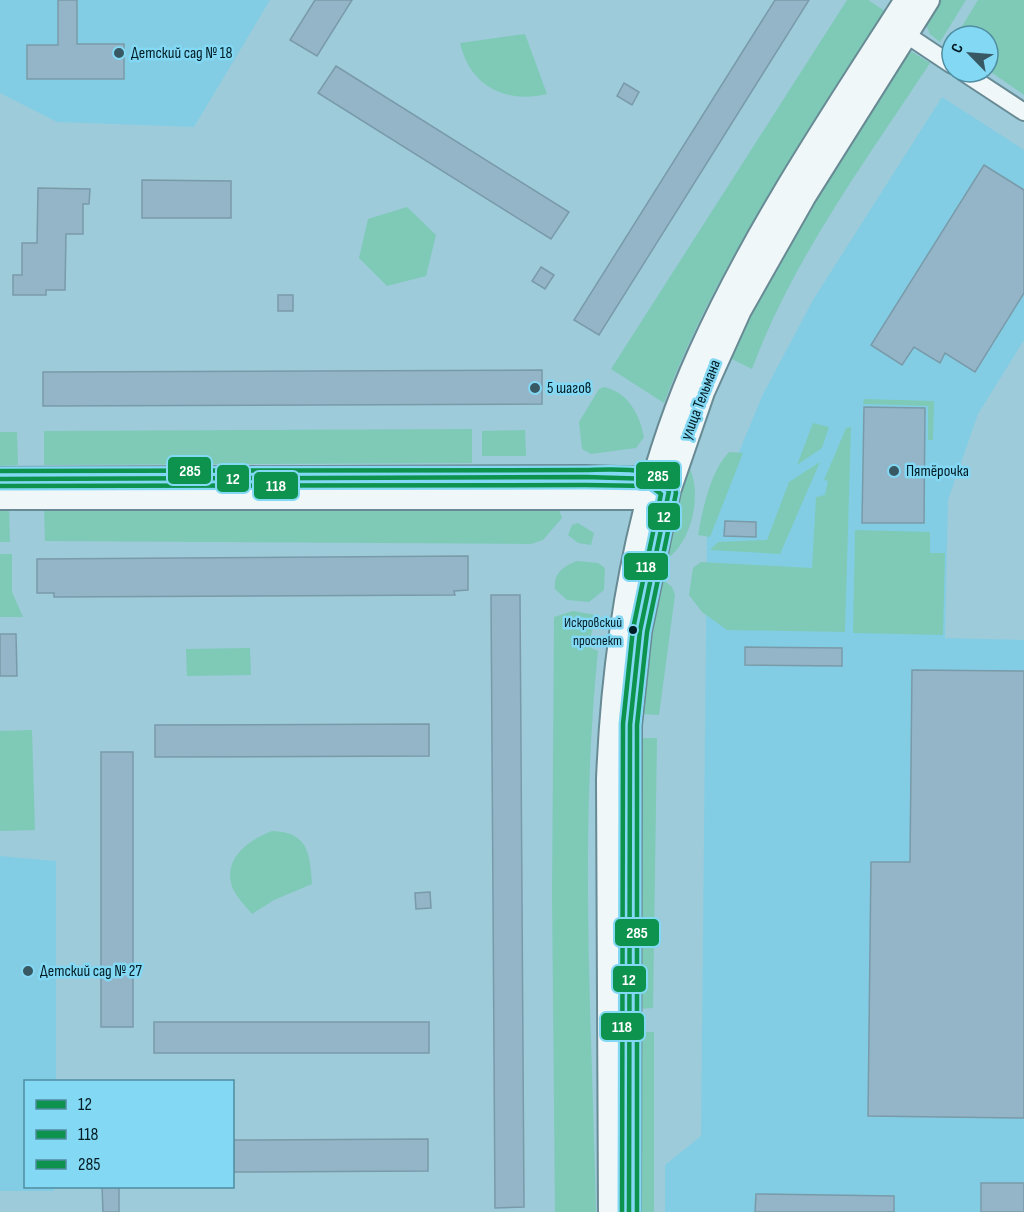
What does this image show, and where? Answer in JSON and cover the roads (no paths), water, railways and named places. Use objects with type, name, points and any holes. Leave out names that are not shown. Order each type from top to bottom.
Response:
[{"type":"street","name":"улица Тельмана","points":[[898,29],[906,0]]},
{"type":"street","name":"улица Тельмана","points":[[610,1212],[608,790],[610,724],[620,630],[656,489],[699,354],[737,276],[787,189],[898,29],[928,0]]},
{"type":"street","points":[[898,29],[940,57]]},
{"type":"street","points":[[981,84],[1024,112]]},
{"type":"street","points":[[0,479],[656,489]]},
{"type":"street","name":"улица Тельмана","points":[[629,1212],[630,725],[656,489]]},
{"type":"street","points":[[0,498],[656,489]]},
{"type":"place","name":"Детский сад № 18","points":[[119,53]]},
{"type":"place","name":"5 шагов","points":[[535,388]]},
{"type":"place","name":"Пятёрочка","points":[[894,471]]},
{"type":"place","name":"Искровский проспект","points":[[633,630]]},
{"type":"place","name":"Детский сад № 27","points":[[28,971]]}]
